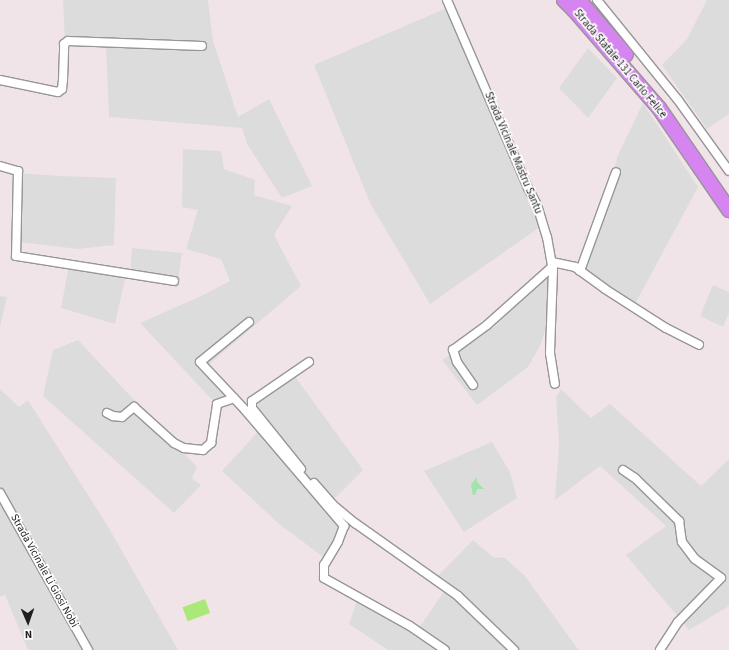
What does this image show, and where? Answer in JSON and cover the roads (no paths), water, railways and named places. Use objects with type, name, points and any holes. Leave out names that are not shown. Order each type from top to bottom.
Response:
[{"type":"highway","name":"Strada Statale 131 Carlo Felice","points":[[564,0],[659,108],[729,210]]},
{"type":"highway","name":"Strada Statale 131 Carlo Felice","points":[[579,0],[665,101],[729,194]]},
{"type":"street","name":"Strada Vicinale Mastru Santu","points":[[447,0],[528,188],[537,205],[547,237],[552,264],[550,353],[555,384]]},
{"type":"street","points":[[596,0],[678,100],[729,171]]},
{"type":"street","points":[[0,80],[58,92],[62,89],[64,44],[68,41],[202,46]]},
{"type":"street","points":[[0,166],[18,171],[16,256],[174,281]]},
{"type":"street","points":[[580,271],[616,172]]},
{"type":"street","points":[[473,386],[456,362],[453,350],[486,325],[552,264],[575,267],[666,328],[699,345]]},
{"type":"street","points":[[249,322],[200,362],[234,398],[344,526],[338,542],[324,565],[324,578],[410,626],[445,650]]},
{"type":"street","points":[[309,362],[252,401],[252,408],[332,504],[355,523],[458,596],[514,650]]},
{"type":"street","points":[[107,413],[113,416],[122,417],[134,407],[174,443],[184,448],[203,450],[211,444],[216,404],[234,398]]},
{"type":"street","points":[[623,470],[635,478],[680,521],[682,542],[694,559],[721,578],[678,622],[660,650]]},
{"type":"street","name":"Strada Vicinale Li Giosi Nobi","points":[[0,493],[88,650]]}]
